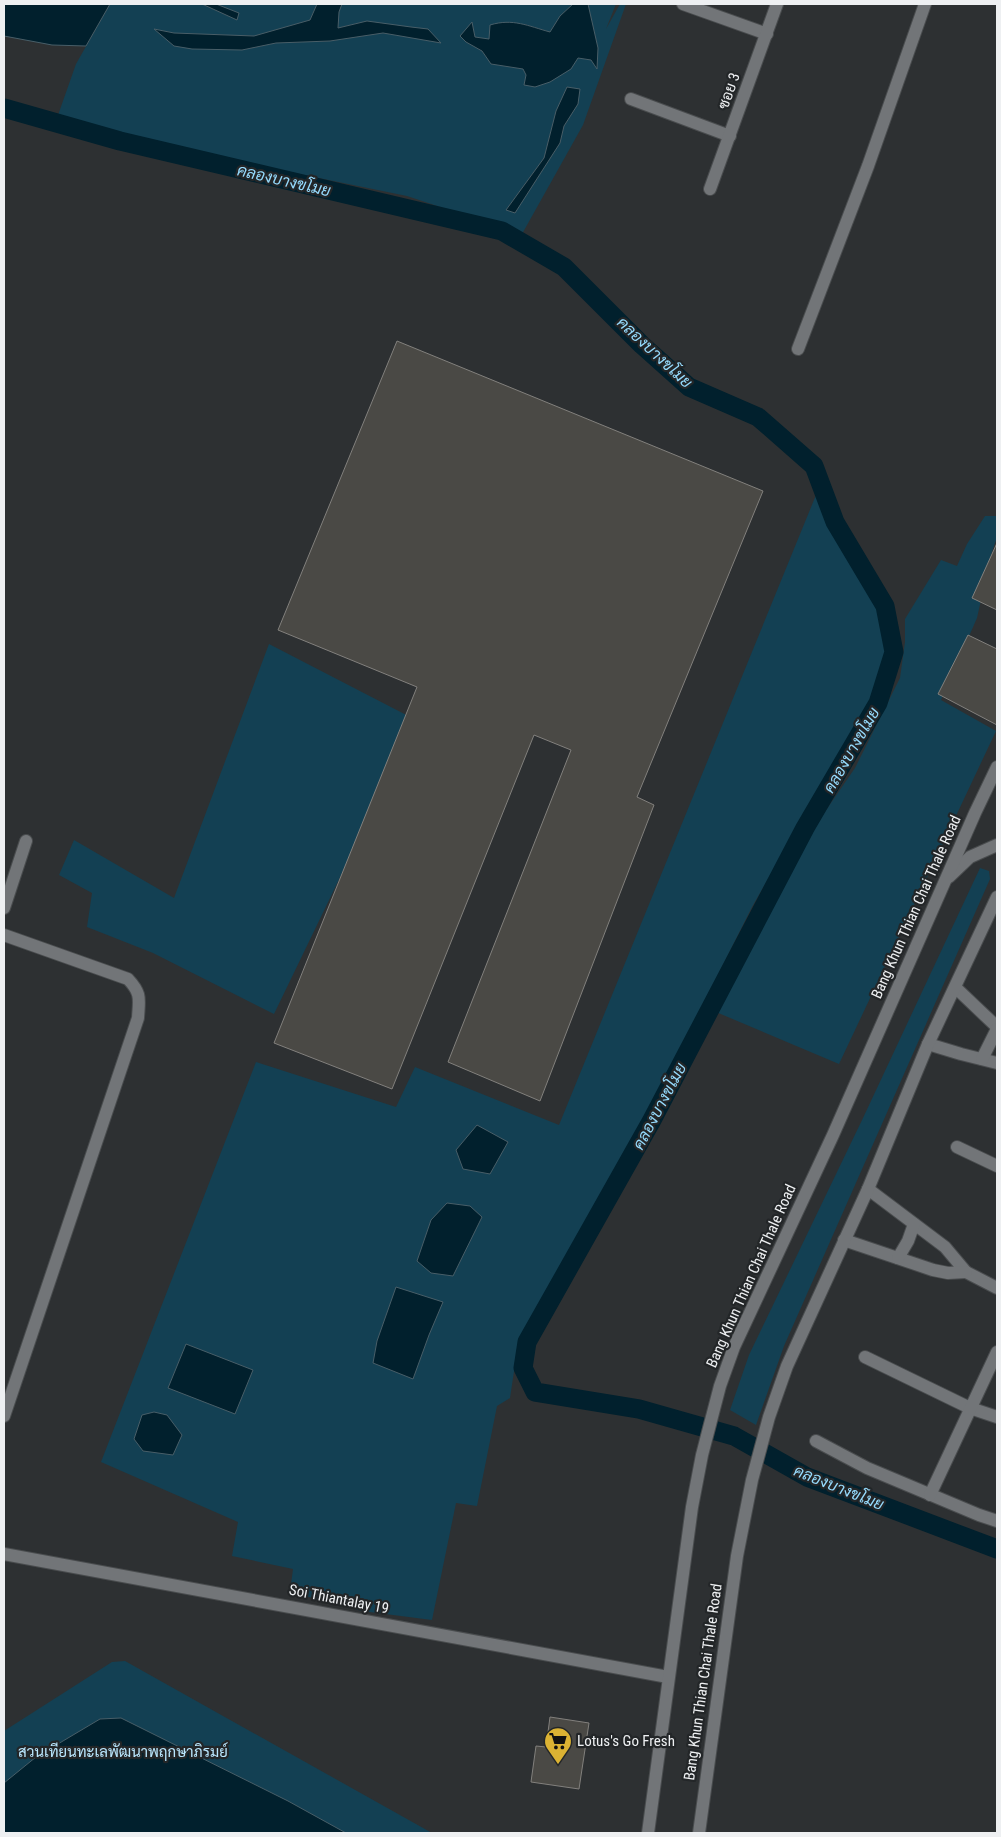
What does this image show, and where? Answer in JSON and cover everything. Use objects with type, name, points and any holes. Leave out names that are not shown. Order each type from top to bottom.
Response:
[{"type":"street","points":[[683,4],[767,34]]},
{"type":"street","name":"ซอย 3","points":[[710,189],[778,4]]},
{"type":"street","points":[[798,350],[868,166],[925,4]]},
{"type":"street","points":[[631,99],[730,136]]},
{"type":"street","name":"Bang Khun Thian Chai Thale Road","points":[[648,1833],[692,1507],[702,1455],[720,1386],[737,1339],[833,1136],[997,766]]},
{"type":"street","points":[[4,908],[26,841]]},
{"type":"street","points":[[945,880],[970,857],[997,845]]},
{"type":"street","name":"Bang Khun Thian Chai Thale Road","points":[[699,1833],[737,1556],[752,1480],[768,1417],[787,1366],[868,1189],[928,1044],[956,988],[997,897]]},
{"type":"street","points":[[4,935],[128,980],[138,990],[139,1000],[138,1018],[4,1416]]},
{"type":"street","points":[[956,988],[997,1028],[982,1059]]},
{"type":"street","points":[[928,1044],[997,1063]]},
{"type":"street","points":[[957,1147],[997,1166]]},
{"type":"street","points":[[868,1189],[945,1247],[966,1272],[997,1288]]},
{"type":"street","points":[[898,1258],[908,1241],[914,1224]]},
{"type":"street","points":[[844,1240],[933,1270],[948,1273],[966,1272]]},
{"type":"street","points":[[930,1495],[997,1352]]},
{"type":"street","points":[[864,1357],[970,1408],[997,1417]]},
{"type":"street","points":[[816,1441],[867,1468],[997,1521]]},
{"type":"street","name":"Soi Thiantalay 19","points":[[4,1554],[668,1678]]},
{"type":"green space","points":[[110,4],[202,4],[237,20],[238,13],[216,4],[317,4],[310,20],[254,36],[174,33],[156,29],[242,50],[276,43],[330,41],[383,33],[440,42],[367,21],[337,28],[342,4],[573,4],[560,16],[550,32],[524,24],[489,40],[475,37],[472,22],[466,42],[482,51],[492,64],[524,69],[526,75],[578,58],[591,60],[597,68],[598,48],[588,4],[616,4],[606,29],[620,4],[626,4],[583,125],[522,234],[407,196],[201,154],[57,118],[76,64]],"holes":[[[567,87],[578,104],[564,126],[560,143],[515,212],[506,210],[544,158],[556,111]]]},
{"type":"green space","points":[[816,495],[830,526],[877,609],[888,650],[874,696],[752,907],[661,1088],[530,1324],[516,1358],[510,1398],[497,1406],[477,1506],[456,1503],[432,1620],[362,1611],[290,1592],[293,1569],[232,1556],[238,1522],[101,1462],[256,1062],[396,1107],[415,1067],[559,1125]]},
{"type":"green space","points":[[985,516],[997,516],[997,537],[991,555],[977,618],[941,700],[996,731],[839,1064],[716,1012],[813,829],[855,768],[900,678],[905,642],[905,619],[941,560],[957,566],[967,544]]},
{"type":"green space","points":[[269,644],[416,720],[274,1014],[153,953],[87,927],[92,893],[59,875],[74,840],[174,898]]},
{"type":"green space","points":[[980,868],[989,871],[990,879],[784,1346],[756,1425],[730,1410],[749,1355]]},
{"type":"green space","name":"สวนเทียนทะเลพัฒนาพฤกษาภิรมย์","points":[[125,1661],[432,1833],[4,1833],[4,1731],[112,1662]]},
{"type":"shaded area","points":[[4,4],[110,4],[86,46],[52,45],[4,36]]},
{"type":"shaded area","points":[[202,4],[216,4],[239,13],[237,20]]},
{"type":"shaded area","points":[[317,4],[342,4],[339,12],[338,28],[367,21],[428,29],[441,43],[383,33],[330,41],[276,43],[242,50],[192,49],[174,46],[154,29],[174,33],[254,36],[310,20]]},
{"type":"shaded area","points":[[573,4],[588,4],[598,48],[597,69],[591,60],[578,58],[571,69],[550,82],[535,87],[524,85],[526,75],[523,69],[491,64],[482,51],[466,42],[460,36],[472,22],[475,37],[489,39],[490,25],[506,22],[550,32],[560,16]]},
{"type":"shaded area","points":[[567,87],[580,89],[578,104],[564,126],[560,143],[515,213],[506,210],[544,158],[556,111]]},
{"type":"shaded area","points":[[477,1125],[508,1142],[490,1174],[463,1169],[456,1150]]},
{"type":"shaded area","points":[[447,1203],[470,1206],[482,1217],[453,1276],[431,1273],[417,1261],[431,1220]]},
{"type":"shaded area","points":[[396,1287],[443,1302],[413,1379],[373,1363],[377,1341]]},
{"type":"shaded area","points":[[186,1344],[253,1370],[235,1414],[168,1388]]},
{"type":"shaded area","points":[[154,1412],[167,1415],[182,1435],[173,1455],[143,1451],[134,1439],[142,1415]]},
{"type":"shaded area","points":[[121,1718],[288,1801],[346,1833],[4,1833],[4,1783],[36,1757],[100,1719]]},
{"type":"building","points":[[397,341],[763,491],[637,797],[654,805],[540,1101],[448,1062],[571,750],[534,735],[392,1089],[274,1043],[417,687],[278,630]]},
{"type":"building","points":[[997,543],[997,610],[972,598]]},
{"type":"building","points":[[968,635],[997,649],[997,725],[938,694]]},
{"type":"building","name":"Lotus's Go Fresh","points":[[550,1717],[589,1723],[579,1789],[531,1782],[536,1746],[546,1747]]},
{"type":"waterway","name":"คลองบางขโมย","points":[[4,108],[120,141],[502,231],[564,267],[642,345],[689,387],[758,417],[814,466],[835,522],[885,606],[894,652],[878,703],[805,828],[652,1120],[527,1342],[523,1368],[535,1392],[639,1409],[734,1436],[807,1477],[997,1549]]},
{"type":"place","name":"Lotus's Go Fresh","points":[[558,1765]]}]
